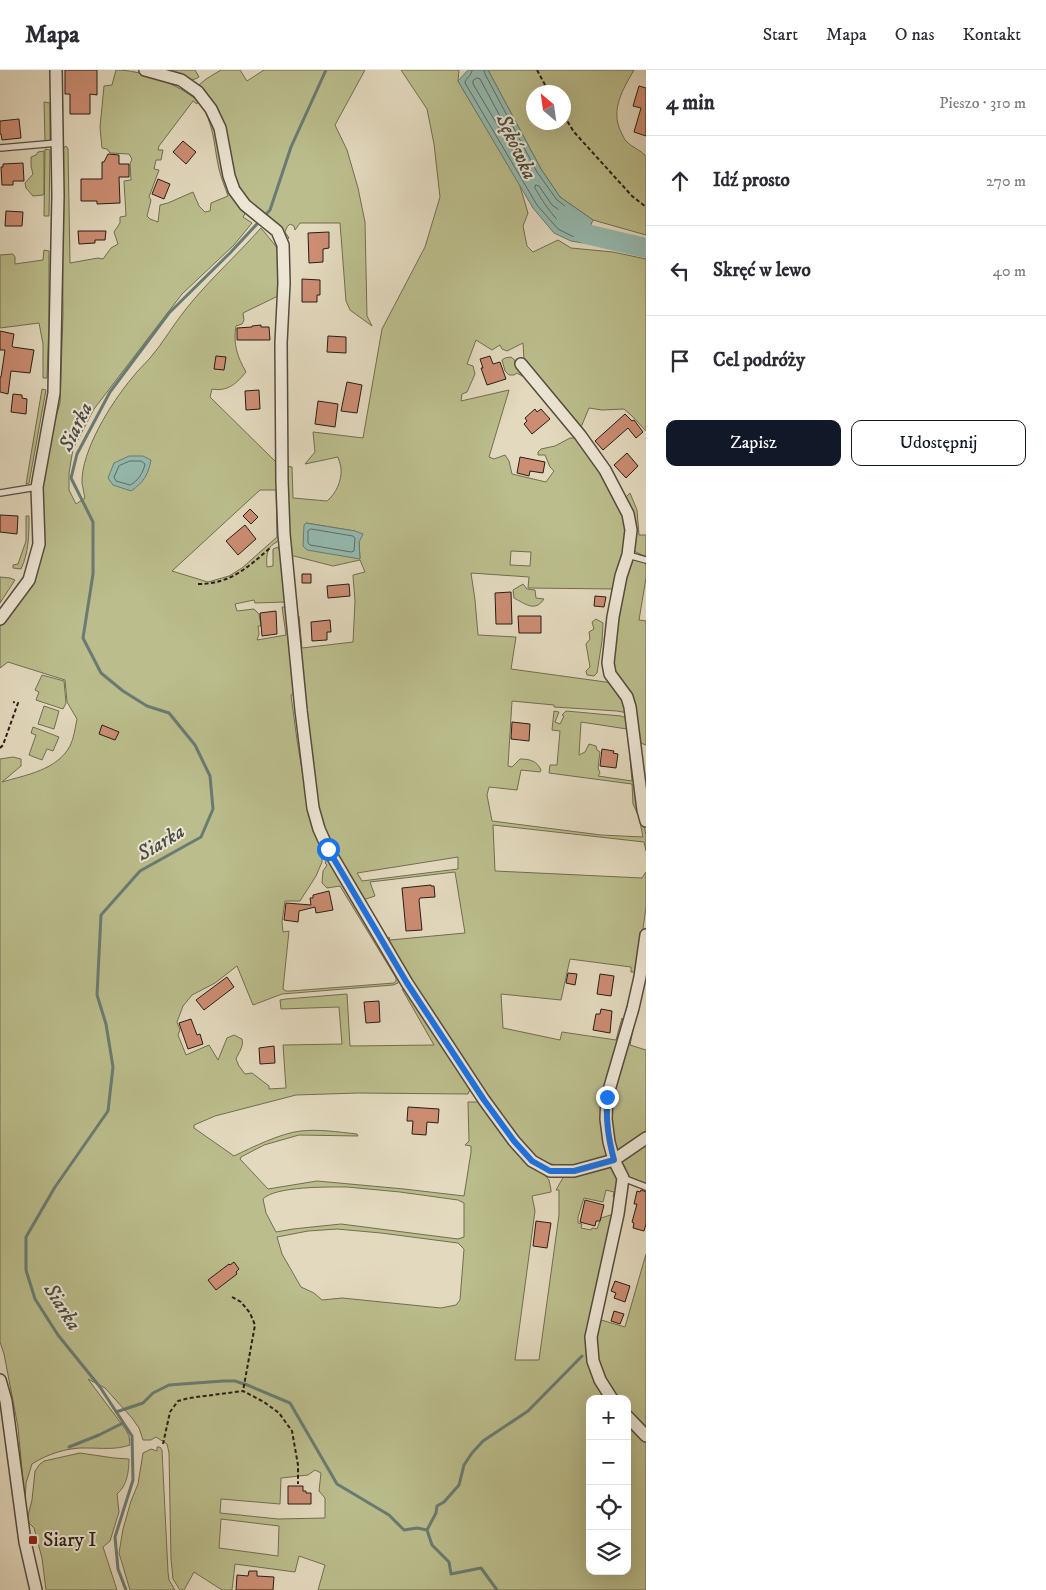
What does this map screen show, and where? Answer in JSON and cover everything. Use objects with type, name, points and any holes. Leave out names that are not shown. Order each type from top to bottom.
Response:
[{"type":"street","points":[[0,619],[29,580],[39,544],[37,487],[54,393],[58,195],[56,70]]},
{"type":"street","points":[[145,70],[181,80],[198,92],[211,109],[220,128],[229,176],[234,190],[245,205],[277,231],[283,245],[284,283],[281,343],[284,534],[301,710],[314,808],[319,829],[328,849],[407,983],[484,1100],[514,1141],[532,1161],[550,1171],[574,1171],[614,1160],[646,1138]]},
{"type":"street","points":[[521,364],[580,435],[606,470],[628,514],[631,530],[628,555],[620,576],[608,662],[610,674],[627,697],[630,707],[646,821]]},
{"type":"street","points":[[609,1395],[600,1380],[593,1361],[591,1337],[618,1214],[623,1178],[614,1160],[609,1142],[606,1119],[607,1097],[633,1008],[646,936]]},
{"type":"street","points":[[0,1380],[25,1542],[36,1590]]},
{"type":"street","points":[[631,1420],[646,1436]]},
{"type":"lane","points":[[0,148],[57,143]]},
{"type":"lane","points":[[0,492],[37,487]]},
{"type":"lane","points":[[628,555],[646,560]]},
{"type":"lane","points":[[623,1178],[646,1187]]},
{"type":"path","points":[[537,70],[545,85]]},
{"type":"path","points":[[571,127],[632,196],[646,207]]},
{"type":"path","points":[[198,584],[230,578],[243,571],[270,548]]},
{"type":"path","points":[[0,748],[3,745],[18,703],[13,702]]},
{"type":"path","points":[[232,1296],[241,1302],[250,1313],[255,1325],[243,1391]]},
{"type":"path","points":[[163,1444],[170,1412],[178,1401],[198,1396],[243,1391],[279,1412],[292,1431],[298,1465],[298,1484]]},
{"type":"green space","points":[[116,70],[137,72],[170,84],[198,101],[197,104],[193,101],[159,146],[158,150],[163,150],[161,160],[156,160],[154,169],[159,170],[149,197],[151,200],[147,216],[150,219],[158,222],[160,205],[193,192],[199,206],[205,212],[210,211],[211,203],[228,196],[220,172],[213,133],[205,111],[206,109],[214,125],[246,212],[243,217],[252,223],[234,245],[182,294],[94,409],[73,449],[69,473],[69,490],[76,504],[85,498],[82,483],[86,457],[99,428],[115,400],[155,352],[195,298],[261,228],[275,245],[280,255],[278,296],[243,313],[244,320],[242,324],[236,326],[235,344],[240,361],[246,372],[232,386],[218,390],[212,389],[210,397],[279,465],[279,541],[272,545],[267,554],[267,567],[273,566],[273,549],[278,547],[280,550],[285,602],[255,603],[254,600],[235,604],[237,611],[254,609],[259,614],[261,626],[258,626],[259,634],[257,640],[286,635],[282,607],[286,607],[296,694],[291,695],[297,740],[308,805],[322,851],[322,862],[316,876],[300,901],[285,901],[282,922],[283,932],[289,931],[283,989],[291,991],[394,983],[396,981],[396,978],[340,886],[327,888],[322,883],[323,871],[327,865],[325,863],[328,857],[399,980],[398,983],[393,985],[282,994],[253,1005],[237,966],[215,983],[192,995],[183,1006],[177,1022],[180,1030],[178,1035],[186,1055],[209,1045],[218,1060],[227,1038],[234,1035],[242,1039],[242,1047],[236,1059],[245,1074],[252,1073],[269,1086],[269,1089],[286,1088],[283,1045],[342,1044],[339,1007],[281,1009],[280,1000],[347,994],[350,1046],[434,1045],[402,989],[409,990],[471,1087],[468,1094],[358,1093],[296,1095],[215,1116],[194,1125],[194,1128],[234,1156],[293,1132],[315,1130],[357,1134],[358,1136],[299,1135],[264,1145],[241,1157],[240,1159],[268,1189],[317,1181],[464,1196],[471,1152],[471,1146],[465,1145],[469,1141],[468,1102],[478,1102],[483,1105],[549,1180],[551,1190],[551,1192],[532,1196],[535,1211],[515,1360],[539,1360],[559,1215],[559,1190],[556,1190],[564,1176],[590,1173],[610,1167],[614,1171],[617,1177],[618,1198],[613,1197],[614,1192],[606,1190],[603,1202],[584,1198],[578,1217],[578,1223],[582,1224],[581,1228],[591,1230],[592,1228],[597,1229],[601,1218],[614,1214],[588,1330],[586,1350],[588,1361],[605,1395],[586,1395],[586,1575],[631,1575],[631,1426],[646,1443],[646,1590],[318,1590],[325,1565],[299,1556],[295,1572],[235,1564],[232,1590],[222,1590],[194,1572],[184,1590],[180,1590],[173,1579],[171,1559],[169,1453],[167,1444],[156,1437],[151,1440],[143,1440],[139,1428],[132,1418],[105,1388],[88,1379],[126,1430],[130,1445],[114,1448],[73,1449],[51,1454],[38,1460],[32,1464],[26,1483],[25,1503],[18,1427],[0,1342],[0,759],[13,757],[21,759],[21,766],[2,782],[31,774],[49,766],[57,761],[70,746],[77,719],[67,702],[65,680],[8,662],[0,668],[0,625],[31,581],[42,480],[51,434],[60,403],[63,316],[62,149],[66,146],[68,149],[70,263],[98,258],[103,259],[111,248],[118,244],[114,232],[120,223],[120,217],[126,216],[124,181],[131,180],[130,164],[132,159],[129,154],[110,153],[107,149],[102,148],[100,127],[104,86],[112,85]],"holes":[[[260,490],[276,490],[277,537],[242,568],[229,576],[208,582],[172,571]],[[347,1187],[458,1200],[464,1203],[464,1237],[458,1239],[341,1224],[276,1232],[266,1213],[263,1199],[269,1195],[290,1189]],[[337,1229],[458,1243],[464,1249],[460,1300],[456,1305],[441,1308],[342,1298],[322,1300],[314,1293],[301,1287],[282,1254],[277,1237],[308,1231]],[[315,1470],[321,1473],[319,1491],[325,1498],[325,1518],[278,1519],[220,1513],[221,1499],[280,1504],[281,1478],[308,1475]],[[221,1519],[279,1526],[278,1556],[219,1548]]]},
{"type":"green space","points":[[160,70],[195,70],[199,77],[190,80]]},
{"type":"green space","points":[[221,70],[240,70],[247,81],[264,70],[365,70],[335,125],[347,150],[365,222],[367,316],[372,326],[350,310],[346,301],[340,223],[300,223],[295,230],[294,226],[290,224],[285,232],[289,238],[287,240],[278,227],[249,201],[236,184],[211,100],[199,85]]},
{"type":"green space","points":[[401,70],[459,70],[458,81],[519,183],[528,213],[523,226],[527,246],[533,252],[558,240],[571,248],[613,252],[646,259],[646,431],[624,409],[602,410],[589,408],[579,432],[524,360],[523,343],[507,351],[502,349],[500,345],[492,350],[476,340],[467,364],[473,366],[475,374],[467,392],[462,394],[461,401],[509,390],[489,457],[494,459],[505,455],[509,461],[512,474],[546,482],[554,471],[550,467],[545,455],[538,455],[538,452],[541,449],[555,446],[570,438],[579,438],[625,515],[628,532],[615,589],[528,588],[529,577],[471,573],[478,635],[516,637],[511,669],[613,683],[620,692],[628,713],[554,707],[554,705],[512,701],[508,766],[512,767],[520,759],[527,759],[533,761],[541,770],[540,772],[521,770],[517,790],[489,787],[487,795],[492,821],[601,835],[643,837],[639,817],[633,804],[632,784],[549,773],[550,765],[557,765],[560,731],[552,730],[554,711],[559,712],[555,722],[560,724],[564,716],[562,715],[566,711],[621,716],[629,719],[632,747],[629,748],[627,729],[581,722],[579,755],[585,752],[589,744],[596,746],[600,752],[598,768],[600,773],[598,776],[632,781],[630,758],[634,759],[646,835],[646,851],[644,842],[493,825],[495,871],[642,878],[646,872],[646,907],[637,972],[631,972],[631,967],[570,959],[561,1000],[501,994],[503,1028],[560,1040],[562,1032],[616,1040],[622,1018],[625,1023],[601,1106],[606,1155],[603,1158],[576,1164],[555,1165],[546,1162],[527,1149],[516,1138],[385,940],[389,937],[390,940],[465,933],[455,872],[370,882],[375,896],[363,900],[329,843],[317,805],[295,616],[299,616],[302,648],[353,642],[355,601],[353,575],[365,572],[360,560],[333,566],[290,555],[286,466],[292,467],[293,498],[327,501],[338,486],[341,466],[338,457],[305,464],[315,452],[313,432],[363,438],[382,329],[425,247],[440,197],[434,144],[427,109]],"holes":[[[306,523],[355,531],[359,542],[360,558]],[[511,551],[531,552],[530,566],[510,565]],[[458,857],[458,869],[362,881],[357,873]]]},
{"type":"green space","points":[[488,70],[634,70],[619,100],[617,116],[618,124],[625,140],[646,156],[646,235],[593,220],[560,197],[541,169]]},
{"type":"green space","points":[[44,102],[50,103],[50,141],[45,141]]},
{"type":"green space","points":[[45,149],[50,150],[49,216],[44,216]]},
{"type":"green space","points":[[44,151],[44,194],[33,196],[26,188],[25,183],[33,174],[31,157],[38,152]]},
{"type":"green space","points":[[44,250],[49,251],[47,378],[43,378],[43,344],[39,323],[0,328],[0,255],[13,254],[15,264],[43,260]]},
{"type":"green space","points":[[511,357],[526,374],[522,376],[517,373],[509,375],[505,371],[502,360]]},
{"type":"green space","points":[[42,389],[46,390],[29,483],[26,484]]},
{"type":"green space","points":[[613,475],[626,497],[630,493],[637,510],[639,535],[646,535],[646,557],[630,549],[632,530]]},
{"type":"green space","points":[[26,516],[29,516],[29,523],[26,556],[21,569],[13,568],[13,565],[18,564],[26,541]]},
{"type":"green space","points":[[628,560],[646,562],[646,578],[639,620],[646,621],[646,745],[638,742],[611,664]]},
{"type":"green space","points":[[0,577],[15,580],[0,603]]},
{"type":"green space","points":[[523,584],[527,589],[535,590],[536,598],[544,599],[541,603],[529,606],[514,598],[513,590]]},
{"type":"green space","points":[[596,619],[603,623],[597,673],[594,676],[587,675],[586,671],[590,667],[586,644],[590,639],[589,632],[594,629],[592,622]]},
{"type":"green space","points":[[42,675],[64,681],[66,703],[63,709],[36,700],[39,692],[35,690]]},
{"type":"green space","points":[[44,706],[59,711],[54,729],[38,724]]},
{"type":"green space","points":[[33,727],[59,737],[53,751],[47,749],[42,760],[29,755],[36,735],[31,733]]},
{"type":"green space","points":[[646,963],[630,1045],[646,1050],[646,1134],[619,1151],[616,1150],[610,1133],[610,1097]]},
{"type":"green space","points":[[646,1142],[646,1183],[626,1176],[622,1162],[624,1158]]},
{"type":"green space","points":[[646,1254],[646,1433],[631,1417],[631,1395],[613,1395],[595,1361],[598,1319],[625,1327]]},
{"type":"green space","points":[[157,1447],[160,1447],[162,1450],[169,1580],[175,1590],[130,1590],[119,1553],[123,1529],[138,1484],[143,1453],[151,1449],[157,1451]]},
{"type":"green space","points":[[80,1453],[129,1459],[125,1483],[117,1494],[119,1512],[110,1541],[103,1547],[117,1590],[46,1590],[42,1558],[34,1528],[29,1523],[28,1516],[35,1471],[44,1461]]},
{"type":"water","points":[[468,70],[488,70],[541,169],[560,197],[593,220],[583,243],[571,241],[554,233],[533,208],[458,81]]},
{"type":"water","points":[[129,456],[143,456],[151,460],[145,478],[131,491],[113,485],[108,478],[114,463]]},
{"type":"water","points":[[306,523],[363,534],[359,542],[360,559],[307,550],[303,546],[304,525]]},
{"type":"building","points":[[65,70],[97,70],[97,95],[90,94],[90,114],[70,114],[70,94],[65,94]]},
{"type":"building","points":[[639,86],[646,88],[646,136],[634,132],[641,108],[633,106]]},
{"type":"building","points":[[19,119],[21,138],[2,140],[0,121]]},
{"type":"building","points":[[183,141],[196,152],[186,164],[173,152]]},
{"type":"building","points":[[108,154],[119,155],[119,164],[129,164],[129,177],[119,177],[120,203],[97,204],[97,201],[81,201],[81,179],[102,179],[102,162],[104,162]]},
{"type":"building","points":[[23,163],[24,181],[13,181],[13,185],[2,185],[1,167],[3,167],[3,164]]},
{"type":"building","points":[[158,179],[170,184],[164,199],[152,194]]},
{"type":"building","points":[[6,211],[23,212],[22,226],[5,226]]},
{"type":"building","points":[[78,231],[106,231],[105,240],[95,240],[95,243],[79,244]]},
{"type":"building","points":[[329,232],[329,248],[323,249],[323,262],[309,263],[308,233]]},
{"type":"building","points":[[302,279],[320,280],[320,295],[317,295],[317,302],[302,302]]},
{"type":"building","points":[[261,325],[261,327],[269,327],[270,340],[237,340],[237,328]]},
{"type":"building","points":[[0,331],[14,334],[13,347],[34,350],[30,373],[11,371],[8,394],[0,392],[0,377],[5,350],[0,350]]},
{"type":"building","points":[[328,336],[346,337],[346,353],[327,352]]},
{"type":"building","points":[[216,356],[226,357],[224,370],[214,369]]},
{"type":"building","points":[[490,356],[493,364],[500,362],[506,379],[487,385],[480,359]]},
{"type":"building","points":[[347,382],[362,385],[357,413],[341,411]]},
{"type":"building","points":[[259,390],[260,409],[246,410],[245,391]]},
{"type":"building","points":[[13,394],[22,395],[22,398],[27,399],[26,414],[11,412]]},
{"type":"building","points":[[318,401],[338,404],[335,427],[315,424]]},
{"type":"building","points":[[535,409],[537,412],[541,409],[550,419],[532,434],[524,424],[527,421],[525,418]]},
{"type":"building","points":[[625,414],[632,421],[634,420],[643,432],[636,438],[628,428],[603,450],[595,441]]},
{"type":"building","points":[[627,453],[638,466],[626,478],[614,465]]},
{"type":"building","points":[[520,457],[545,462],[543,473],[530,471],[529,476],[517,473]]},
{"type":"building","points":[[250,509],[258,517],[251,524],[243,516]]},
{"type":"building","points":[[0,515],[18,516],[17,534],[0,532]]},
{"type":"building","points":[[245,525],[256,539],[238,555],[226,541]]},
{"type":"building","points":[[302,574],[311,574],[311,583],[302,583]]},
{"type":"building","points":[[349,584],[350,596],[328,598],[327,586]]},
{"type":"building","points":[[511,592],[512,624],[496,624],[495,593]]},
{"type":"building","points":[[595,596],[606,597],[604,607],[594,606]]},
{"type":"building","points":[[276,611],[277,634],[262,636],[260,613]]},
{"type":"building","points":[[518,616],[541,616],[541,633],[519,633]]},
{"type":"building","points":[[330,620],[331,632],[327,632],[327,640],[312,641],[311,622]]},
{"type":"building","points":[[512,722],[530,724],[529,741],[511,739]]},
{"type":"building","points":[[102,725],[119,732],[115,740],[99,734]]},
{"type":"building","points":[[602,749],[614,751],[613,753],[618,754],[616,768],[600,766]]},
{"type":"building","points":[[434,886],[435,897],[420,898],[419,900],[422,930],[406,931],[402,888]]},
{"type":"building","points":[[329,891],[333,910],[316,913],[315,907],[299,911],[298,922],[284,920],[286,903],[311,905],[310,898],[313,898],[313,895]]},
{"type":"building","points":[[568,973],[577,974],[575,985],[566,983]]},
{"type":"building","points":[[600,974],[614,976],[611,996],[597,994]]},
{"type":"building","points":[[227,977],[234,987],[204,1010],[196,1000]]},
{"type":"building","points":[[379,1001],[380,1022],[366,1023],[364,1002]]},
{"type":"building","points":[[601,1009],[612,1011],[610,1033],[593,1030],[596,1014],[600,1014]]},
{"type":"building","points":[[191,1019],[197,1035],[200,1034],[203,1044],[188,1049],[179,1023]]},
{"type":"building","points":[[274,1046],[275,1063],[260,1064],[259,1048]]},
{"type":"building","points":[[408,1107],[439,1109],[438,1123],[427,1122],[426,1135],[412,1134],[413,1121],[407,1121]]},
{"type":"building","points":[[641,1190],[646,1192],[646,1224],[644,1231],[633,1228],[634,1223],[632,1222],[637,1204],[634,1204],[637,1191],[640,1192]]},
{"type":"building","points":[[585,1200],[604,1205],[600,1221],[596,1221],[595,1226],[580,1222]]},
{"type":"building","points":[[536,1221],[551,1223],[547,1248],[533,1246]]},
{"type":"building","points":[[234,1262],[239,1269],[236,1272],[237,1274],[216,1290],[208,1280]]},
{"type":"building","points":[[615,1281],[630,1286],[625,1302],[614,1298],[616,1293],[611,1291]]},
{"type":"building","points":[[614,1311],[624,1314],[620,1324],[611,1321]]},
{"type":"building","points":[[288,1486],[303,1486],[303,1491],[311,1493],[311,1504],[288,1504]]},
{"type":"building","points":[[249,1571],[257,1571],[257,1576],[274,1577],[273,1590],[236,1590],[237,1575],[248,1576]]},
{"type":"waterway","name":"Siarka","points":[[126,1590],[118,1569],[115,1537],[133,1480],[132,1436],[100,1387],[58,1335],[35,1299],[26,1270],[26,1237],[55,1187],[108,1111],[113,1067],[106,1024],[97,995],[101,915],[140,871],[201,837],[213,809],[210,776],[195,745],[169,713],[147,706],[123,691],[101,673],[83,638],[93,574],[93,522],[71,478],[77,454],[110,392],[169,313],[230,253],[270,210],[291,147],[326,70]]},
{"type":"waterway","name":"Sękówka","points":[[566,216],[586,234],[646,248]]},
{"type":"waterway","points":[[427,1530],[436,1513],[437,1506],[444,1502],[459,1485],[464,1465],[472,1453],[483,1441],[528,1411],[582,1356]]},
{"type":"waterway","points":[[116,1412],[143,1403],[153,1393],[169,1385],[223,1381],[235,1381],[244,1384]]},
{"type":"waterway","points":[[245,1384],[290,1403],[337,1484],[389,1515],[404,1530],[417,1528],[427,1530],[432,1545],[449,1562],[451,1574],[481,1568],[497,1590]]},
{"type":"waterway","points":[[69,1447],[123,1423]]},
{"type":"place","name":"Siary I","points":[[33,1540]]},
{"type":"route","points":[[328,849],[407,983],[484,1100],[514,1141],[532,1161],[550,1171],[574,1171],[614,1160],[606,1119],[607,1097]]}]
